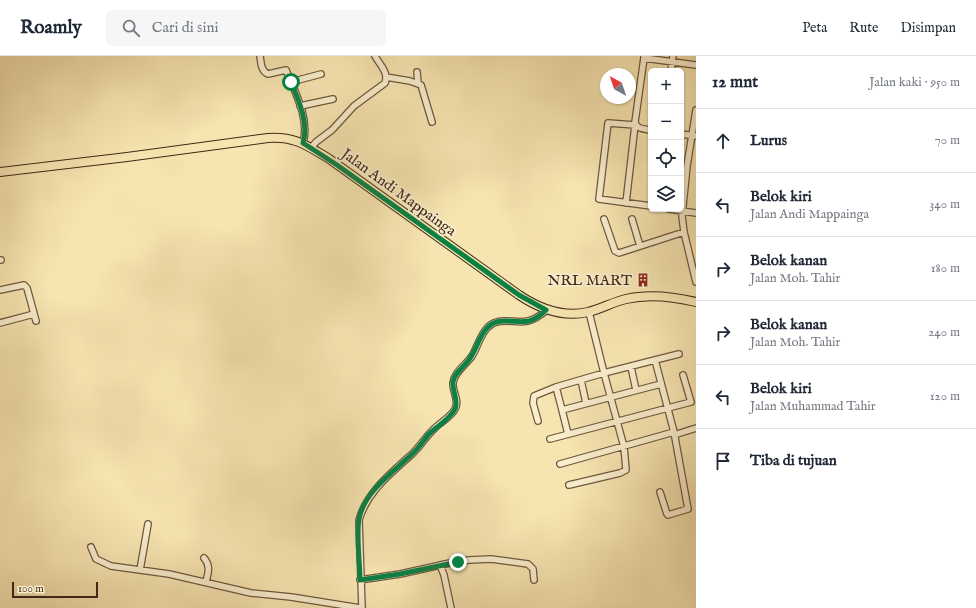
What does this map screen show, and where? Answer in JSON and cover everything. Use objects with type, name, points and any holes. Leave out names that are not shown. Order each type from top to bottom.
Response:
[{"type":"main road","name":"Jalan Andi Mappainga","points":[[0,172],[284,137],[303,143],[337,165],[519,295],[546,310],[564,314],[589,312],[616,302],[636,298],[675,297],[696,302]]},
{"type":"street","points":[[260,56],[264,72],[268,74],[286,70],[300,106],[305,131],[303,143]]},
{"type":"street","points":[[311,148],[314,143],[332,130],[354,106],[382,86],[386,78],[385,71],[375,56]]},
{"type":"street","points":[[626,203],[644,57],[672,59],[696,65]]},
{"type":"street","points":[[418,72],[418,84]]},
{"type":"street","points":[[291,82],[321,74]]},
{"type":"street","points":[[386,78],[422,86],[432,122]]},
{"type":"street","points":[[300,106],[333,99]]},
{"type":"street","points":[[684,204],[694,136],[696,110]]},
{"type":"street","points":[[648,130],[642,129],[636,125],[608,122],[598,199],[648,206]]},
{"type":"street","points":[[684,134],[694,136]]},
{"type":"street","points":[[684,211],[696,213]]},
{"type":"street","points":[[683,212],[684,232],[696,282]]},
{"type":"street","points":[[604,218],[616,252],[619,253],[684,232]]},
{"type":"street","points":[[632,219],[640,246]]},
{"type":"street","points":[[0,290],[24,285],[27,288],[36,322]]},
{"type":"street","points":[[91,547],[96,559],[111,566],[206,582],[251,593],[291,597],[361,608],[358,520],[367,500],[387,476],[411,455],[435,428],[455,409],[456,402],[452,383],[455,376],[472,356],[482,335],[489,326],[496,321],[502,320],[524,321],[535,319],[546,310]]},
{"type":"street","points":[[569,485],[624,472],[627,466],[618,421],[589,312]]},
{"type":"street","points":[[0,323],[34,314]]},
{"type":"street","points":[[538,421],[533,403],[534,396],[556,387],[604,373],[679,354]]},
{"type":"street","points":[[655,360],[674,434],[688,509],[668,515],[666,514],[660,492]]},
{"type":"street","points":[[631,366],[636,390]]},
{"type":"street","points":[[550,439],[693,402],[683,375]]},
{"type":"street","points":[[581,380],[586,403]]},
{"type":"street","points":[[562,410],[661,384]]},
{"type":"street","points":[[556,387],[568,434]]},
{"type":"street","points":[[560,464],[580,457],[696,428]]},
{"type":"street","points":[[140,570],[148,524]]},
{"type":"street","points":[[204,558],[208,562],[209,566],[206,582]]},
{"type":"street","points":[[360,580],[400,574],[469,560],[487,559],[522,562],[532,567],[534,580]]},
{"type":"street","points":[[440,565],[444,575],[451,608]]},
{"type":"place","name":"NRL MART","points":[[643,280]]},
{"type":"route","points":[[291,82],[303,114],[305,131],[303,143],[319,152],[519,295],[546,310],[535,319],[524,321],[496,321],[484,331],[472,356],[457,373],[452,383],[456,402],[455,409],[435,428],[420,447],[387,476],[367,500],[361,511],[358,520],[360,580],[400,574],[458,562]]}]
